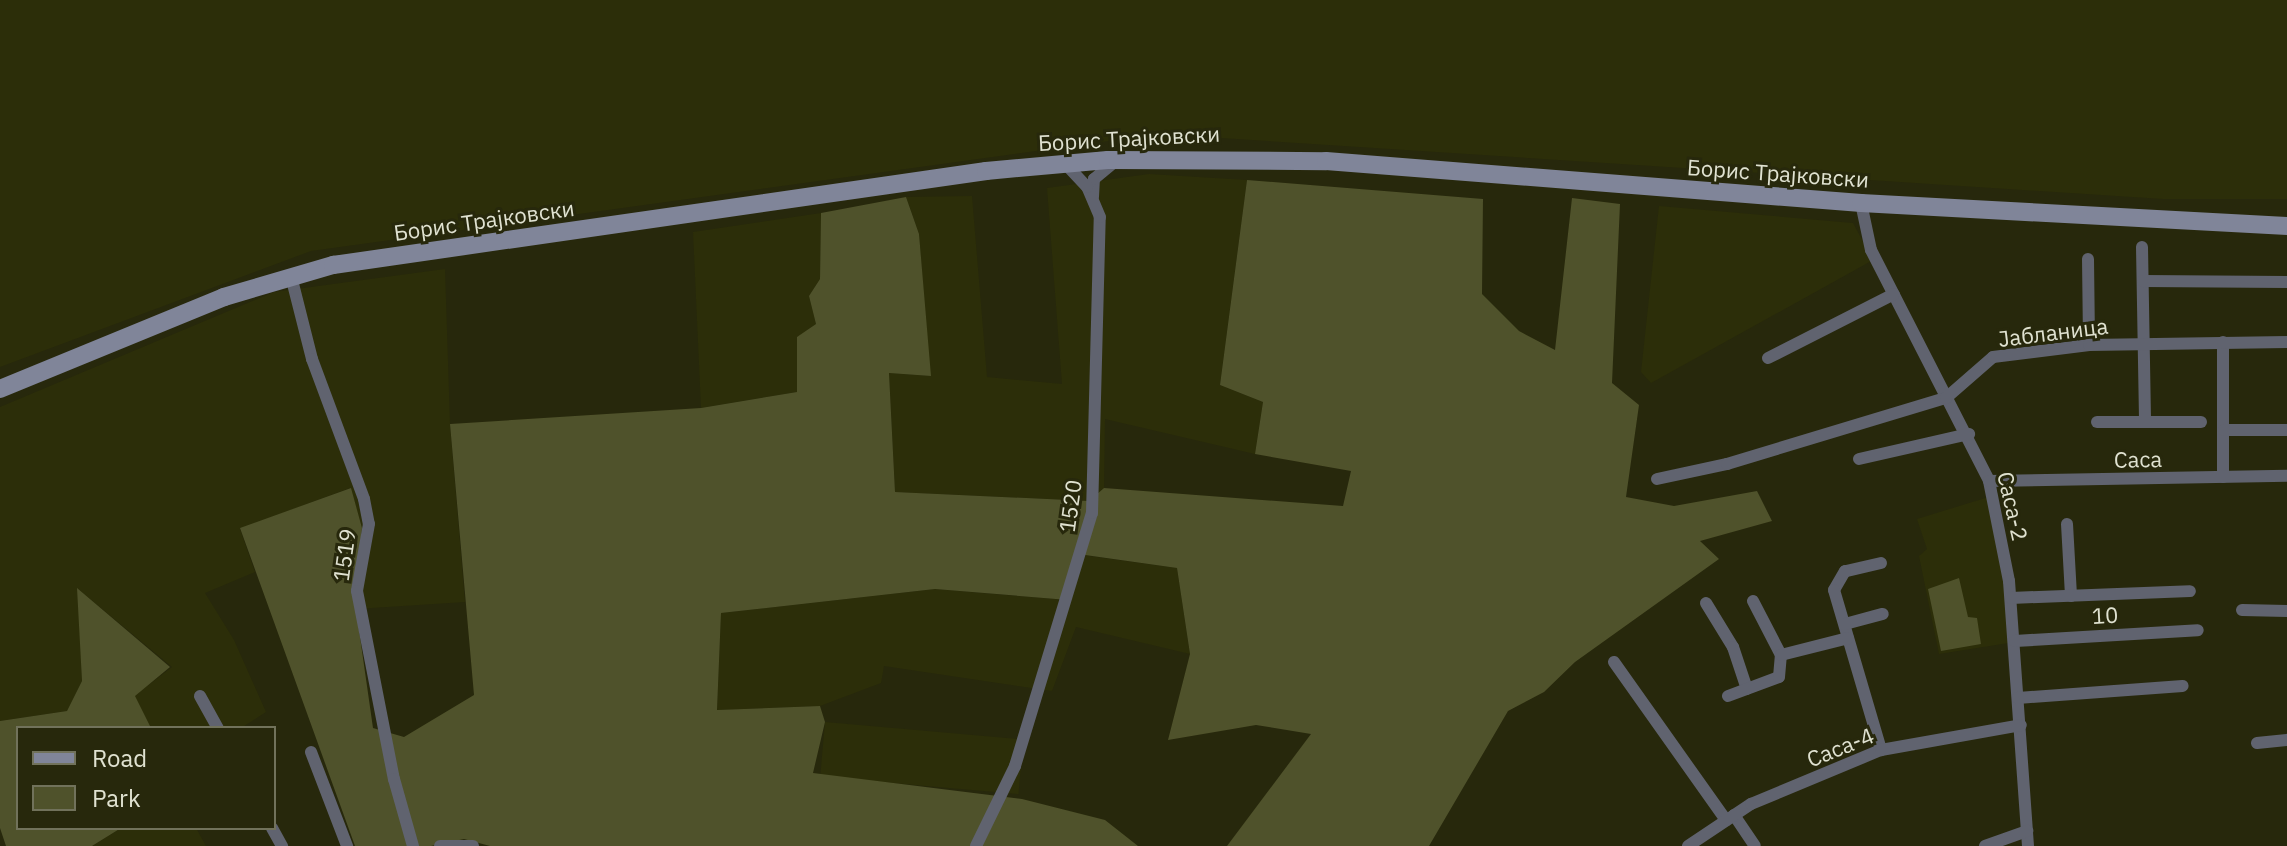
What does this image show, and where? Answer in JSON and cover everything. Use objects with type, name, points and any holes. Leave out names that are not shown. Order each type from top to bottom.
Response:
[{"type":"main road","name":"Борис Трајковски","points":[[0,389],[139,330],[291,276],[333,265],[1065,163],[1119,159],[1326,161],[1861,203],[2287,226]]},
{"type":"street","points":[[1093,197],[1094,179],[1119,159]]},
{"type":"street","name":"1520","points":[[976,846],[1015,766],[1092,513],[1102,262],[1100,217],[1093,197],[1065,163]]},
{"type":"street","name":"Саса-2","points":[[1861,203],[1871,250],[1946,398],[1969,434],[1989,481],[2011,598],[2028,846]]},
{"type":"street","points":[[2142,247],[2145,422]]},
{"type":"street","points":[[2088,259],[2089,345]]},
{"type":"street","name":"1519","points":[[291,276],[312,359],[364,499],[369,524],[357,591],[394,779],[414,846]]},
{"type":"street","points":[[2143,281],[2287,282]]},
{"type":"street","points":[[1768,358],[1894,294]]},
{"type":"street","points":[[2223,342],[2223,477]]},
{"type":"street","name":"Јабланица","points":[[1657,479],[1727,464],[1946,398],[1993,357],[2089,345],[2287,342]]},
{"type":"street","points":[[2097,422],[2201,422]]},
{"type":"street","points":[[2224,430],[2287,430]]},
{"type":"street","points":[[1859,459],[1969,434]]},
{"type":"street","name":"Саса","points":[[1989,481],[2287,476]]},
{"type":"street","points":[[2067,524],[2071,596]]},
{"type":"street","points":[[1881,563],[1845,571],[1835,581],[1848,638],[1881,750]]},
{"type":"street","points":[[2011,598],[2190,591]]},
{"type":"street","points":[[1728,696],[1779,677],[1781,655],[1753,601]]},
{"type":"street","points":[[1706,603],[1733,647],[1747,689]]},
{"type":"street","points":[[2242,610],[2287,611]]},
{"type":"street","points":[[1845,624],[1883,614]]},
{"type":"street","name":"10","points":[[2015,641],[2198,630]]},
{"type":"street","points":[[1781,655],[1848,638]]},
{"type":"street","points":[[1614,662],[1755,846]]},
{"type":"street","points":[[2018,698],[2183,686]]},
{"type":"street","points":[[200,696],[217,726]]},
{"type":"street","name":"Саса-4","points":[[1688,846],[1730,817],[1881,750],[2021,725]]},
{"type":"street","points":[[2257,743],[2287,740]]},
{"type":"street","points":[[311,752],[347,846]]},
{"type":"street","points":[[1985,846],[2027,831]]},
{"type":"street","points":[[414,846],[434,846]]},
{"type":"street","points":[[440,846],[473,846]]},
{"type":"shaded area","points":[[0,0],[2287,0],[2287,199],[2163,199],[1159,134],[311,251],[0,367]]},
{"type":"shaded area","points":[[1149,174],[1247,180],[1220,385],[1263,402],[1255,454],[1105,419],[1104,488],[1089,501],[895,492],[889,373],[930,376],[919,234],[906,197],[972,196],[987,377],[1062,384],[1047,188]]},
{"type":"shaded area","points":[[1659,206],[1853,223],[1873,260],[1651,383],[1641,372]]},
{"type":"shaded area","points":[[821,213],[820,279],[809,296],[816,324],[797,338],[797,392],[701,408],[693,232]]},
{"type":"shaded area","points":[[445,269],[450,424],[465,602],[356,609],[362,528],[350,488],[240,529],[255,572],[205,593],[234,640],[266,712],[244,726],[150,726],[134,696],[172,667],[78,589],[82,681],[67,711],[0,721],[0,407],[274,292]]},
{"type":"shaded area","points":[[1992,496],[2015,642],[1939,654],[1919,556],[1927,549],[1917,519]]},
{"type":"shaded area","points":[[1075,554],[1177,568],[1190,654],[1076,627],[1052,691],[884,666],[881,683],[820,706],[717,710],[721,613],[935,589],[1067,600]]},
{"type":"shaded area","points":[[825,722],[1023,739],[1018,794],[820,777]]},
{"type":"shaded area","points":[[118,830],[197,830],[206,846],[92,846]]},
{"type":"green space","points":[[1247,180],[1483,199],[1482,294],[1519,331],[1555,350],[1572,198],[1620,204],[1612,383],[1639,405],[1626,497],[1674,506],[1757,491],[1772,521],[1700,541],[1719,559],[1575,662],[1544,692],[1508,711],[1429,846],[1227,846],[1311,734],[1256,725],[1168,740],[1190,654],[1177,568],[1078,554],[1068,600],[935,589],[721,613],[717,710],[820,706],[825,722],[813,773],[1022,799],[1105,820],[1138,846],[490,846],[464,839],[431,846],[355,846],[240,528],[351,488],[362,528],[356,609],[373,728],[404,737],[474,695],[450,424],[701,408],[797,392],[797,337],[816,324],[809,296],[820,279],[821,213],[906,197],[919,234],[931,376],[889,373],[895,492],[1089,501],[1104,488],[1343,506],[1351,471],[1255,454],[1263,402],[1220,385]]},
{"type":"green space","points":[[1959,578],[1968,617],[1977,618],[1981,644],[1941,651],[1928,589]]},
{"type":"green space","points":[[77,588],[170,667],[135,696],[150,726],[16,726],[16,830],[118,830],[92,846],[6,846],[0,828],[0,721],[67,711],[82,681]]}]
